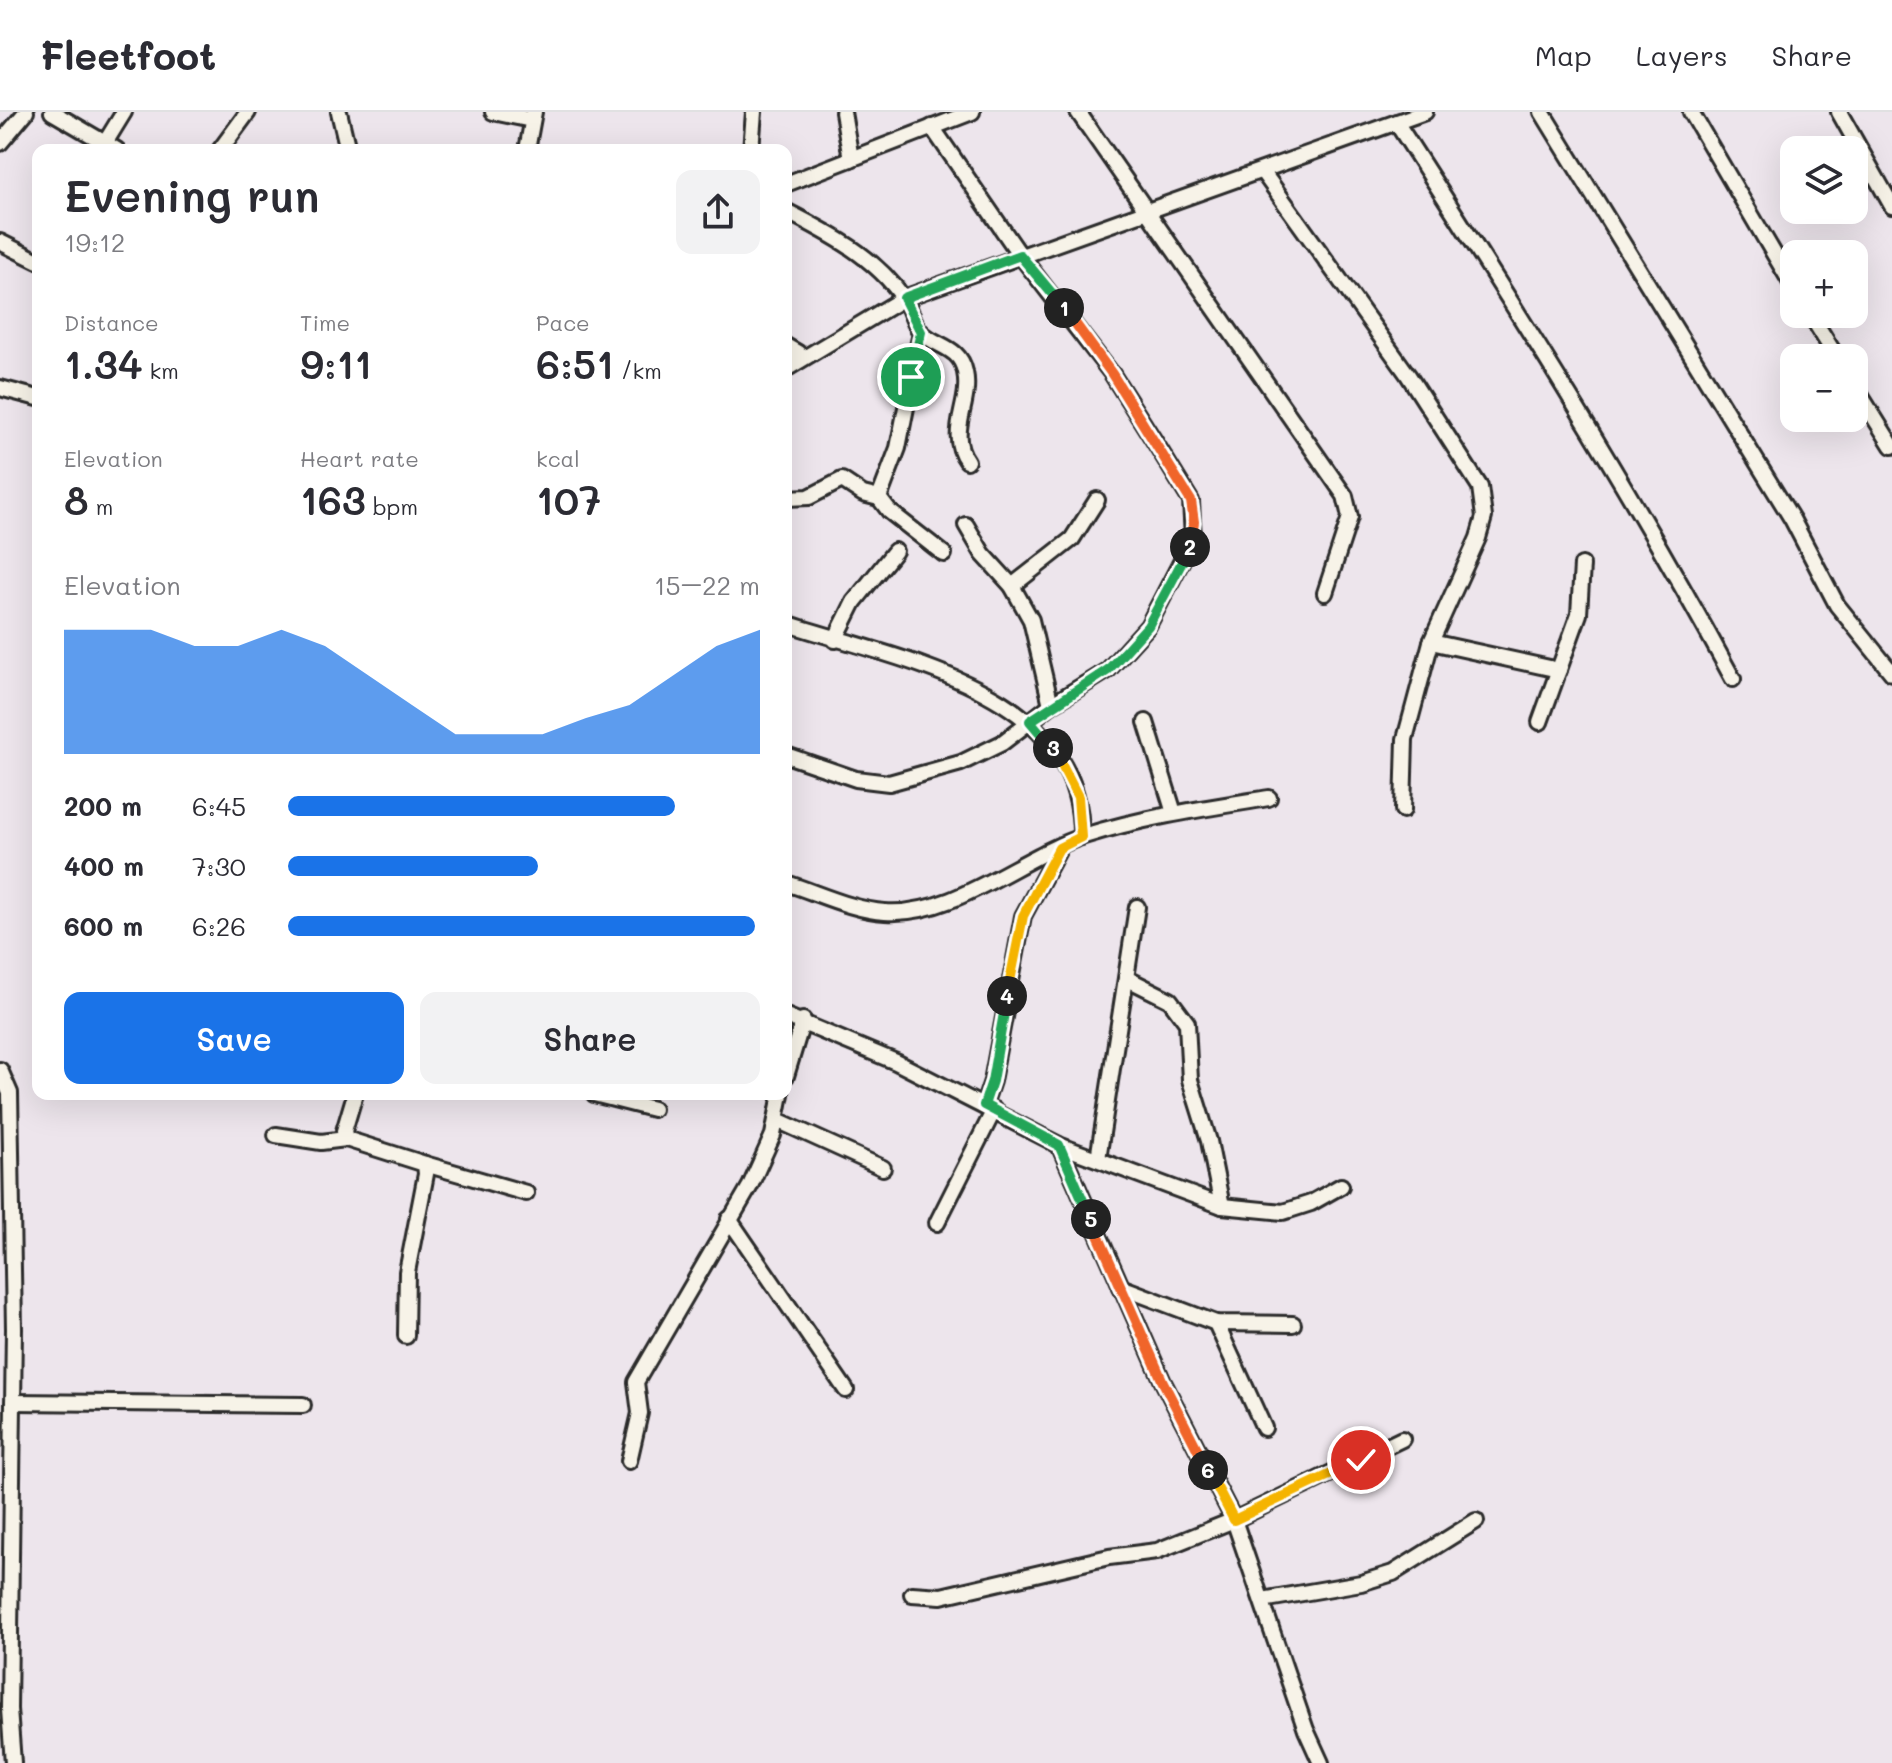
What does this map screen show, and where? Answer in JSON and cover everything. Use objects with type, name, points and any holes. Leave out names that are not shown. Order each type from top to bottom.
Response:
[{"type":"street","points":[[0,143],[26,112]]},
{"type":"street","points":[[52,112],[106,144]]},
{"type":"street","points":[[112,144],[124,112]]},
{"type":"street","points":[[224,144],[248,112]]},
{"type":"street","points":[[339,112],[347,144]]},
{"type":"street","points":[[493,112],[533,116],[528,144]]},
{"type":"street","points":[[751,144],[754,112]]},
{"type":"street","points":[[843,112],[851,159]]},
{"type":"street","points":[[792,182],[972,112]]},
{"type":"street","points":[[1078,112],[1345,496],[1350,517],[1325,593]]},
{"type":"street","points":[[792,365],[904,298],[1425,112]]},
{"type":"street","points":[[1542,112],[1792,519],[1823,582],[1892,673]]},
{"type":"street","points":[[1691,112],[1780,264]]},
{"type":"street","points":[[1839,112],[1892,206]]},
{"type":"street","points":[[1396,122],[1536,338],[1659,543],[1733,679]]},
{"type":"street","points":[[792,757],[856,779],[889,783],[961,763],[1002,743],[1051,705],[1108,670],[1148,626],[1193,539],[1191,501],[1112,374],[1020,255],[932,127]]},
{"type":"street","points":[[1262,171],[1408,375],[1480,487],[1484,517],[1478,538],[1431,642],[1405,739],[1403,810]]},
{"type":"street","points":[[792,214],[835,235],[904,298],[921,332],[948,346],[961,361],[966,374],[957,438],[958,448],[967,461]]},
{"type":"street","points":[[0,243],[32,258]]},
{"type":"street","points":[[879,498],[898,448],[921,332]]},
{"type":"street","points":[[792,350],[798,353],[800,360]]},
{"type":"street","points":[[0,388],[32,396]]},
{"type":"street","points":[[1868,407],[1892,446]]},
{"type":"street","points":[[792,498],[809,497],[842,480],[863,494],[879,498],[889,511],[944,554]]},
{"type":"street","points":[[1012,586],[1072,539],[1097,500]]},
{"type":"street","points":[[966,525],[983,554],[1012,586],[1031,620],[1051,705]]},
{"type":"street","points":[[835,640],[854,602],[895,551]]},
{"type":"street","points":[[1540,722],[1579,614],[1582,565]]},
{"type":"street","points":[[792,625],[964,682],[1030,721],[1047,738],[1067,771],[1078,797],[1081,837]]},
{"type":"street","points":[[1431,642],[1559,670]]},
{"type":"street","points":[[1146,722],[1174,813]]},
{"type":"street","points":[[792,885],[865,910],[888,913],[918,909],[951,899],[1081,837],[1174,813],[1269,798]]},
{"type":"street","points":[[937,1223],[989,1108],[1023,916],[1059,848]]},
{"type":"street","points":[[1098,1159],[1137,907]]},
{"type":"street","points":[[1128,979],[1170,1000],[1187,1023],[1190,1080],[1209,1141],[1222,1206]]},
{"type":"street","points":[[792,1017],[989,1108],[1059,1145],[1222,1206],[1283,1212],[1311,1203],[1341,1186]]},
{"type":"street","points":[[792,1056],[803,1020]]},
{"type":"street","points":[[0,1070],[10,1093],[7,1329],[13,1402],[6,1426],[9,1709],[13,1763]]},
{"type":"street","points":[[346,1139],[344,1131],[352,1100]]},
{"type":"street","points":[[618,1100],[653,1109]]},
{"type":"street","points":[[629,1461],[640,1413],[636,1382],[750,1186],[777,1120],[780,1100]]},
{"type":"street","points":[[777,1120],[883,1168]]},
{"type":"street","points":[[276,1135],[321,1142],[346,1139],[526,1193]]},
{"type":"street","points":[[1059,1145],[1163,1382],[1234,1520],[1306,1730],[1321,1763]]},
{"type":"street","points":[[406,1336],[407,1272],[426,1174],[425,1164]]},
{"type":"street","points":[[729,1219],[846,1390]]},
{"type":"street","points":[[1121,1287],[1216,1323],[1293,1324]]},
{"type":"street","points":[[1216,1323],[1264,1428]]},
{"type":"street","points":[[13,1402],[303,1405]]},
{"type":"street","points":[[912,1594],[941,1596],[1109,1557],[1157,1551],[1234,1520],[1402,1439]]},
{"type":"street","points":[[1262,1600],[1361,1583],[1393,1573],[1476,1521]]},
{"type":"route","points":[[911,377],[921,332],[904,298],[1020,255],[1052,292],[1112,374],[1191,501],[1194,522],[1193,539],[1183,563],[1148,626],[1108,670],[1030,721],[1047,738],[1067,771],[1078,797],[1081,837],[1059,848],[1023,916],[992,1081],[984,1105],[1059,1145],[1163,1382],[1234,1520],[1361,1460]]}]
